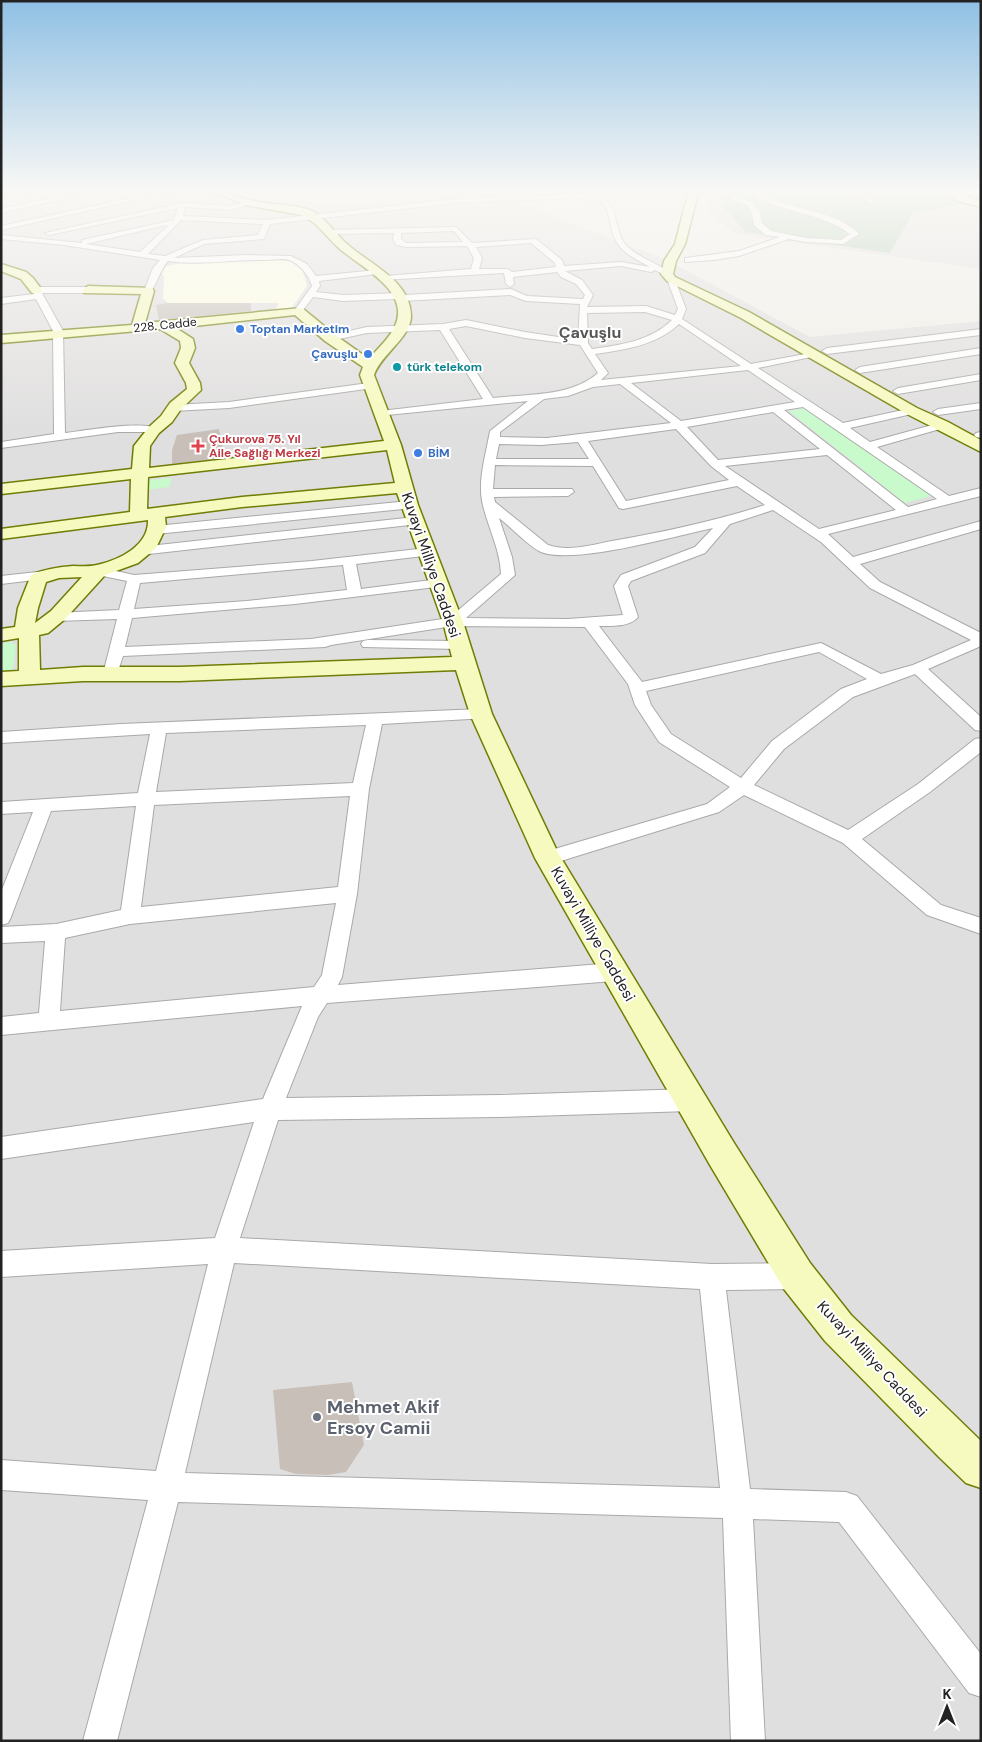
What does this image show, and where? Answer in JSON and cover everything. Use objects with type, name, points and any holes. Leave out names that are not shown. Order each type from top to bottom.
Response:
[{"type":"street","points":[[18,271],[30,279],[58,331],[60,436]]},
{"type":"street","points":[[137,328],[156,271]]},
{"type":"street","points":[[308,271],[314,279],[316,286],[298,311],[370,376]]},
{"type":"street","points":[[174,408],[229,405],[370,376],[401,329],[405,316],[401,297],[376,271]]},
{"type":"street","points":[[314,279],[381,275],[436,275],[465,271]]},
{"type":"street","points":[[508,271],[511,292]]},
{"type":"street","points":[[509,275],[547,271]]},
{"type":"street","points":[[561,271],[564,275],[579,282],[589,295],[584,306],[583,343],[603,373],[591,384]]},
{"type":"street","points":[[650,271],[669,276]]},
{"type":"street","points":[[661,271],[744,315],[912,411],[941,418],[981,436]]},
{"type":"street","points":[[590,352],[612,349],[658,335],[675,323],[682,309],[669,276],[669,271]]},
{"type":"street","points":[[686,271],[687,278],[739,303],[898,391],[981,446]]},
{"type":"street","points":[[1,301],[38,293],[88,290],[148,291]]},
{"type":"street","points":[[312,294],[343,298],[455,298],[511,292],[526,298],[584,306],[646,309],[677,319],[841,427],[947,501]]},
{"type":"street","name":"228. Cadde","points":[[1,339],[137,328],[298,311]]},
{"type":"street","points":[[330,338],[349,333],[443,327],[463,320],[525,335],[583,343]]},
{"type":"street","points":[[1,580],[98,571],[131,559],[150,544],[150,520],[140,473],[142,446],[154,430],[167,419],[174,408],[194,390],[193,383],[182,363],[188,348],[186,339],[162,325]]},
{"type":"street","points":[[443,327],[489,401]]},
{"type":"street","points":[[827,351],[981,332]]},
{"type":"street","points":[[860,370],[981,351]]},
{"type":"street","points":[[381,414],[568,393],[591,384],[713,372],[813,354]]},
{"type":"street","name":"Kuvayi Milliye Caddesi","points":[[370,376],[393,446],[409,504],[439,584],[481,714],[548,858],[690,1100],[797,1276],[838,1328],[953,1443],[981,1468]]},
{"type":"street","points":[[898,391],[981,377]]},
{"type":"street","points":[[621,380],[679,425],[715,464],[739,482],[818,533],[875,586],[981,640]]},
{"type":"street","points":[[459,643],[508,575],[508,560],[489,498],[495,431],[542,396]]},
{"type":"street","points":[[494,440],[545,441],[581,438],[679,425],[805,403]]},
{"type":"street","points":[[868,446],[941,418],[981,406]]},
{"type":"street","points":[[775,408],[906,511]]},
{"type":"street","points":[[841,427],[912,411]]},
{"type":"street","points":[[1,445],[118,430],[154,430]]},
{"type":"street","points":[[581,438],[623,505],[739,482]]},
{"type":"street","points":[[1,489],[393,446]]},
{"type":"street","points":[[715,464],[830,451]]},
{"type":"street","points":[[491,462],[596,463]]},
{"type":"street","points":[[489,498],[570,498],[560,463]]},
{"type":"street","points":[[818,533],[981,492]]},
{"type":"street","points":[[489,498],[543,548],[555,552],[572,552],[640,540],[726,520],[776,505]]},
{"type":"street","points":[[1,534],[150,520],[242,502],[409,504]]},
{"type":"street","points":[[140,551],[409,504]]},
{"type":"street","points":[[1,679],[111,674],[180,674],[459,643],[589,622],[618,621],[631,617],[621,586],[626,578],[700,550],[726,520]]},
{"type":"street","points":[[851,562],[981,525]]},
{"type":"street","points":[[98,571],[134,579],[349,562],[427,552]]},
{"type":"street","points":[[349,562],[355,594]]},
{"type":"street","points":[[1,635],[41,629],[55,618],[98,571]]},
{"type":"street","points":[[30,677],[29,631],[25,626],[28,608],[38,580],[46,575]]},
{"type":"street","points":[[111,674],[134,579]]},
{"type":"street","points":[[55,618],[126,615],[282,603],[439,584]]},
{"type":"street","points":[[589,622],[635,682],[643,705],[665,738],[743,787],[849,838],[934,910],[981,926]]},
{"type":"street","points":[[548,858],[713,808],[743,787],[778,745],[847,693],[879,680],[918,668],[981,640]]},
{"type":"street","points":[[117,652],[313,643],[459,643]]},
{"type":"street","points":[[313,643],[459,643]]},
{"type":"street","points":[[636,688],[821,646],[879,680]]},
{"type":"street","points":[[918,668],[981,726]]},
{"type":"street","points":[[1,738],[94,730],[375,721],[481,714]]},
{"type":"street","points":[[100,1741],[167,1487],[224,1250],[270,1109],[309,1013],[332,977],[347,894],[360,789],[375,721]]},
{"type":"street","points":[[130,916],[146,799],[159,728]]},
{"type":"street","points":[[849,838],[924,788],[981,743]]},
{"type":"street","points":[[1,808],[360,789]]},
{"type":"street","points":[[1,917],[44,806]]},
{"type":"street","points":[[1,935],[56,932],[130,916],[347,894]]},
{"type":"street","points":[[49,1020],[56,932]]},
{"type":"street","points":[[1,1026],[320,995],[614,972]]},
{"type":"street","points":[[1,1148],[270,1109],[499,1106],[690,1100]]},
{"type":"street","points":[[1,1264],[224,1250],[712,1277],[797,1276]]},
{"type":"street","points":[[712,1277],[737,1504],[748,1741]]},
{"type":"street","points":[[1,1476],[167,1487],[846,1507],[981,1681]]},
{"type":"shaded area","points":[[1,271],[688,271],[810,337],[981,321],[981,1741],[1,1741]]},
{"type":"shaded area","points":[[159,271],[303,271],[307,286],[291,309],[276,309],[279,303],[168,303],[163,298],[164,276]]},
{"type":"green space","points":[[804,408],[931,496],[905,503],[789,411]]},
{"type":"green space","points":[[172,478],[169,487],[146,490],[147,480]]},
{"type":"green space","points":[[11,642],[16,645],[12,678],[1,679],[1,643]]},
{"type":"building","points":[[168,303],[251,303],[251,311],[159,320],[156,305]]},
{"type":"building","name":"Çukurova 75. Yıl Aile Sağlığı Merkezi","points":[[219,429],[223,449],[222,458],[172,464],[172,450],[177,435]]},
{"type":"building","name":"Mehmet Akif Ersoy Camii","points":[[352,1382],[364,1445],[346,1472],[328,1475],[296,1474],[280,1469],[273,1390]]},
{"type":"place","name":"Toptan Marketim","points":[[240,329]]},
{"type":"place","name":"Çavuşlu","points":[[368,354]]},
{"type":"place","name":"türk telekom","points":[[397,367]]},
{"type":"place","name":"Çukurova 75. Yıl Aile Sağlığı Merkezi","points":[[198,446]]},
{"type":"place","name":"BİM","points":[[418,453]]},
{"type":"place","name":"Mehmet Akif Ersoy Camii","points":[[317,1417]]},
{"type":"district","name":"Çavuşlu","points":[[590,332]]}]
